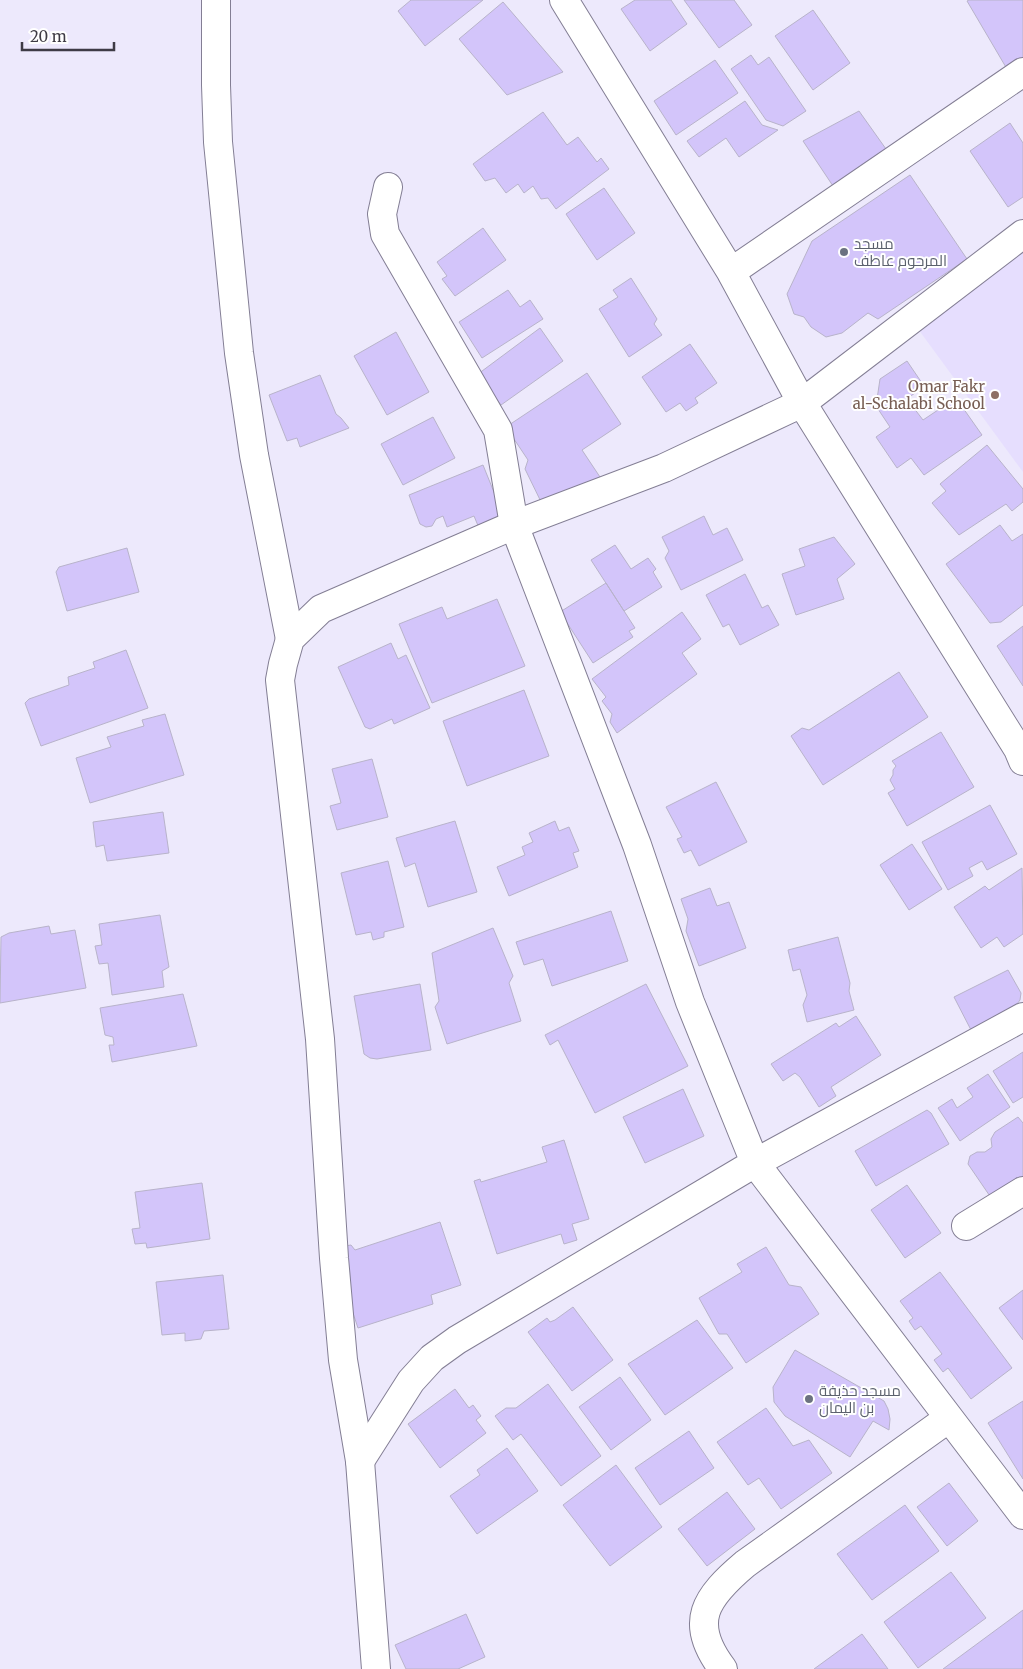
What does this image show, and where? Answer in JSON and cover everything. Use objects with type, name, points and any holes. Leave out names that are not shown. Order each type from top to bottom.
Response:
[{"type":"street","points":[[216,0],[218,142],[239,353],[254,455],[290,638],[280,680],[320,1039],[334,1258],[343,1360],[360,1461],[376,1669]]},
{"type":"street","points":[[564,0],[731,272],[802,403],[1021,752]]},
{"type":"street","points":[[731,272],[1023,72]]},
{"type":"street","points":[[388,187],[382,214],[385,234],[498,430],[514,525],[637,845],[690,1002],[755,1163],[1023,1515]]},
{"type":"street","points":[[290,638],[321,609],[514,525],[664,468],[802,403],[1023,234]]},
{"type":"street","points":[[360,1461],[411,1381],[432,1358],[457,1340],[755,1163],[1023,1017]]},
{"type":"street","points":[[966,1226],[1023,1191]]},
{"type":"street","points":[[723,1669],[714,1657],[707,1640],[705,1611],[710,1600],[725,1581],[745,1564],[949,1418]]},
{"type":"shaded area","name":"Omar Fakr al-Schalabi School","points":[[1023,239],[1023,472],[910,318]]},
{"type":"building","points":[[411,0],[483,0],[425,46],[398,11]]},
{"type":"building","points":[[635,0],[671,0],[687,24],[650,51],[621,9]]},
{"type":"building","points":[[684,0],[734,0],[752,25],[719,48]]},
{"type":"building","points":[[1023,0],[1023,59],[1007,69],[967,1]]},
{"type":"building","points":[[503,2],[563,72],[507,95],[459,39]]},
{"type":"building","points":[[813,10],[850,63],[813,90],[775,36]]},
{"type":"building","points":[[751,55],[758,65],[769,57],[806,111],[783,126],[766,120],[731,69]]},
{"type":"building","points":[[715,60],[738,93],[676,135],[654,101]]},
{"type":"building","points":[[745,101],[762,125],[778,130],[739,157],[726,138],[699,157],[687,141]]},
{"type":"building","points":[[859,111],[886,149],[833,186],[803,141]]},
{"type":"building","points":[[543,112],[567,145],[578,137],[597,162],[601,158],[609,169],[556,209],[548,198],[541,199],[533,186],[524,193],[518,184],[506,193],[495,178],[485,181],[473,164]]},
{"type":"building","points":[[1010,123],[1023,143],[1023,197],[1008,207],[970,151]]},
{"type":"building","points":[[910,175],[967,259],[878,319],[868,313],[842,333],[826,337],[811,327],[804,317],[794,314],[787,294],[812,241]]},
{"type":"building","points":[[604,188],[635,233],[597,260],[566,214]]},
{"type":"building","points":[[483,228],[506,260],[455,296],[442,279],[447,276],[437,262]]},
{"type":"building","points":[[631,278],[657,319],[654,324],[662,335],[629,357],[599,309],[618,297],[613,290]]},
{"type":"building","points":[[508,290],[520,307],[530,300],[543,319],[482,358],[459,322]]},
{"type":"building","points":[[540,328],[563,361],[501,405],[478,374]]},
{"type":"building","points":[[396,332],[429,392],[387,415],[354,356]]},
{"type":"building","points":[[690,344],[717,383],[695,398],[698,403],[686,411],[680,403],[666,412],[642,377]]},
{"type":"building","points":[[907,361],[924,386],[907,399],[923,420],[956,398],[982,435],[924,475],[911,458],[897,468],[876,437],[890,427],[876,406],[880,379]]},
{"type":"building","points":[[587,373],[621,424],[582,450],[602,480],[545,510],[525,469],[528,460],[506,427]]},
{"type":"building","points":[[320,375],[336,414],[349,428],[300,447],[297,438],[287,441],[269,395]]},
{"type":"building","points":[[433,417],[455,458],[403,485],[381,444]]},
{"type":"building","points":[[987,445],[1023,489],[1023,502],[1012,511],[1006,504],[959,535],[932,503],[946,491],[940,484]]},
{"type":"building","points":[[483,465],[504,517],[479,528],[474,516],[447,527],[443,516],[436,519],[432,526],[426,527],[420,524],[409,495]]},
{"type":"building","points":[[704,516],[713,535],[727,528],[743,560],[681,590],[665,558],[669,551],[662,537]]},
{"type":"building","points":[[1000,525],[1012,541],[1023,534],[1023,605],[1001,622],[990,623],[946,564]]},
{"type":"building","points":[[834,537],[855,564],[837,579],[844,599],[796,615],[782,574],[805,566],[799,549]]},
{"type":"building","points":[[615,545],[631,569],[648,558],[656,569],[653,572],[662,587],[624,611],[591,560]]},
{"type":"building","points":[[127,548],[139,592],[67,611],[56,572],[59,567]]},
{"type":"building","points":[[745,574],[762,608],[768,605],[779,625],[740,645],[729,624],[723,627],[706,595]]},
{"type":"building","points":[[606,583],[635,628],[629,631],[633,637],[593,663],[560,612]]},
{"type":"building","points":[[497,599],[525,666],[432,703],[399,624],[442,607],[447,619]]},
{"type":"building","points":[[682,612],[701,639],[682,653],[697,674],[617,733],[610,722],[612,714],[602,701],[606,697],[592,679]]},
{"type":"building","points":[[1023,626],[1023,686],[997,646]]},
{"type":"building","points":[[391,643],[398,659],[406,655],[430,708],[394,724],[392,719],[370,729],[365,727],[338,667]]},
{"type":"building","points":[[126,650],[148,708],[41,746],[25,703],[29,699],[69,685],[68,677],[95,668],[93,662]]},
{"type":"building","points":[[899,672],[928,717],[823,785],[791,736],[802,728],[809,730]]},
{"type":"building","points":[[524,690],[549,756],[467,786],[443,721]]},
{"type":"building","points":[[165,714],[184,775],[90,803],[76,758],[111,747],[107,737],[144,726],[142,720]]},
{"type":"building","points":[[941,732],[974,787],[907,826],[888,793],[895,789],[890,780],[896,766],[892,761]]},
{"type":"building","points":[[372,759],[388,817],[337,830],[330,806],[341,803],[332,769]]},
{"type":"building","points":[[716,782],[747,842],[699,866],[691,850],[684,853],[677,839],[682,837],[666,807]]},
{"type":"building","points":[[990,805],[1017,854],[987,870],[982,861],[969,868],[973,876],[948,890],[922,842]]},
{"type":"building","points":[[163,812],[169,853],[107,861],[104,845],[96,847],[93,822]]},
{"type":"building","points":[[455,821],[477,892],[428,907],[415,863],[405,867],[396,838]]},
{"type":"building","points":[[555,821],[559,831],[569,827],[579,851],[573,853],[578,867],[509,896],[497,867],[525,855],[522,847],[533,842],[529,833]]},
{"type":"building","points":[[912,844],[942,889],[909,910],[880,865]]},
{"type":"building","points":[[388,861],[404,927],[384,932],[384,937],[373,940],[371,932],[356,935],[341,873]]},
{"type":"building","points":[[1022,868],[1023,934],[1004,947],[997,937],[981,948],[954,907],[985,886],[989,890]]},
{"type":"building","points":[[710,888],[717,906],[729,902],[746,948],[699,966],[686,931],[688,919],[681,899]]},
{"type":"building","points":[[611,911],[628,961],[552,986],[543,959],[524,965],[516,942]]},
{"type":"building","points":[[160,915],[169,967],[162,971],[164,987],[112,995],[108,963],[99,964],[95,946],[102,945],[99,924]]},
{"type":"building","points":[[49,926],[51,934],[75,930],[86,988],[0,1003],[1,937],[9,933]]},
{"type":"building","points":[[493,928],[513,976],[509,983],[521,1021],[447,1044],[435,1007],[439,1001],[432,953]]},
{"type":"building","points":[[838,937],[850,983],[849,991],[854,1010],[807,1022],[803,1005],[807,995],[800,969],[793,971],[788,950]]},
{"type":"building","points":[[1008,970],[1021,993],[1020,1000],[1014,1008],[971,1030],[954,997]]},
{"type":"building","points":[[420,984],[431,1050],[377,1059],[370,1058],[364,1054],[354,996]]},
{"type":"building","points":[[646,984],[688,1066],[595,1113],[558,1040],[550,1045],[545,1035]]},
{"type":"building","points":[[183,994],[197,1046],[112,1062],[109,1045],[114,1045],[113,1037],[105,1035],[100,1008]]},
{"type":"building","points":[[856,1016],[881,1055],[831,1087],[836,1096],[819,1107],[800,1077],[795,1073],[783,1081],[771,1064],[836,1023],[839,1027]]},
{"type":"building","points":[[1023,1052],[1023,1097],[1013,1103],[993,1071]]},
{"type":"building","points":[[988,1074],[1010,1107],[960,1141],[938,1108],[952,1099],[957,1108],[973,1097],[967,1088]]},
{"type":"building","points":[[683,1089],[704,1136],[645,1163],[623,1117]]},
{"type":"building","points":[[927,1110],[931,1113],[949,1144],[876,1186],[855,1151]]},
{"type":"building","points":[[1018,1117],[1023,1123],[1023,1187],[996,1205],[968,1164],[970,1156],[977,1152],[985,1152],[992,1147],[991,1139],[995,1132]]},
{"type":"building","points":[[564,1140],[589,1219],[572,1224],[577,1240],[564,1244],[561,1234],[497,1254],[474,1181],[480,1179],[481,1182],[547,1162],[542,1147]]},
{"type":"building","points":[[202,1183],[210,1239],[147,1248],[146,1243],[135,1244],[132,1229],[140,1228],[135,1192]]},
{"type":"building","points":[[907,1185],[941,1233],[905,1258],[871,1210]]},
{"type":"building","points":[[440,1222],[461,1285],[431,1295],[433,1304],[358,1328],[350,1304],[339,1247],[351,1245],[355,1250]]},
{"type":"building","points":[[766,1247],[789,1285],[801,1287],[819,1314],[746,1363],[727,1334],[719,1334],[699,1298],[742,1272],[737,1264]]},
{"type":"building","points":[[940,1272],[1012,1368],[971,1399],[948,1368],[943,1372],[934,1360],[942,1354],[921,1326],[915,1330],[909,1321],[913,1318],[900,1301]]},
{"type":"building","points":[[223,1275],[229,1329],[204,1331],[201,1339],[185,1341],[185,1333],[162,1335],[156,1282]]},
{"type":"building","points":[[1023,1290],[1023,1340],[999,1308]]},
{"type":"building","points":[[573,1307],[613,1360],[572,1391],[528,1332],[547,1318],[550,1322],[555,1320]]},
{"type":"building","points":[[697,1320],[733,1368],[665,1415],[628,1364]]},
{"type":"building","points":[[795,1350],[884,1401],[890,1419],[889,1430],[873,1421],[850,1457],[785,1416],[774,1402],[773,1387]]},
{"type":"building","points":[[620,1377],[651,1420],[611,1450],[579,1407]]},
{"type":"building","points":[[548,1384],[601,1456],[561,1486],[521,1434],[513,1440],[495,1416],[506,1408],[516,1408]]},
{"type":"building","points":[[455,1389],[469,1408],[473,1405],[481,1416],[476,1420],[486,1433],[440,1468],[408,1424]]},
{"type":"building","points":[[1023,1401],[1023,1479],[988,1423]]},
{"type":"building","points":[[766,1408],[793,1446],[809,1440],[832,1473],[781,1509],[759,1478],[748,1485],[717,1442]]},
{"type":"building","points":[[689,1431],[714,1468],[660,1505],[635,1468]]},
{"type":"building","points":[[507,1448],[538,1491],[477,1534],[450,1496],[480,1475],[477,1470]]},
{"type":"building","points":[[616,1465],[662,1527],[610,1566],[563,1505]]},
{"type":"building","points":[[949,1483],[978,1521],[947,1546],[917,1507]]},
{"type":"building","points":[[727,1492],[755,1529],[707,1566],[678,1529]]},
{"type":"building","points":[[905,1505],[939,1551],[872,1600],[837,1554]]},
{"type":"building","points":[[951,1572],[986,1618],[918,1668],[884,1622]]},
{"type":"building","points":[[1023,1610],[1023,1669],[943,1669]]},
{"type":"building","points":[[466,1614],[485,1657],[458,1669],[406,1669],[395,1645]]},
{"type":"building","points":[[862,1634],[888,1669],[814,1669]]},
{"type":"place","name":"مسجد المرحوم عاطف","points":[[844,252]]},
{"type":"place","name":"Omar Fakr al-Schalabi School","points":[[995,395]]},
{"type":"place","name":"مسجد حذيفة بن اليمان","points":[[809,1399]]}]
